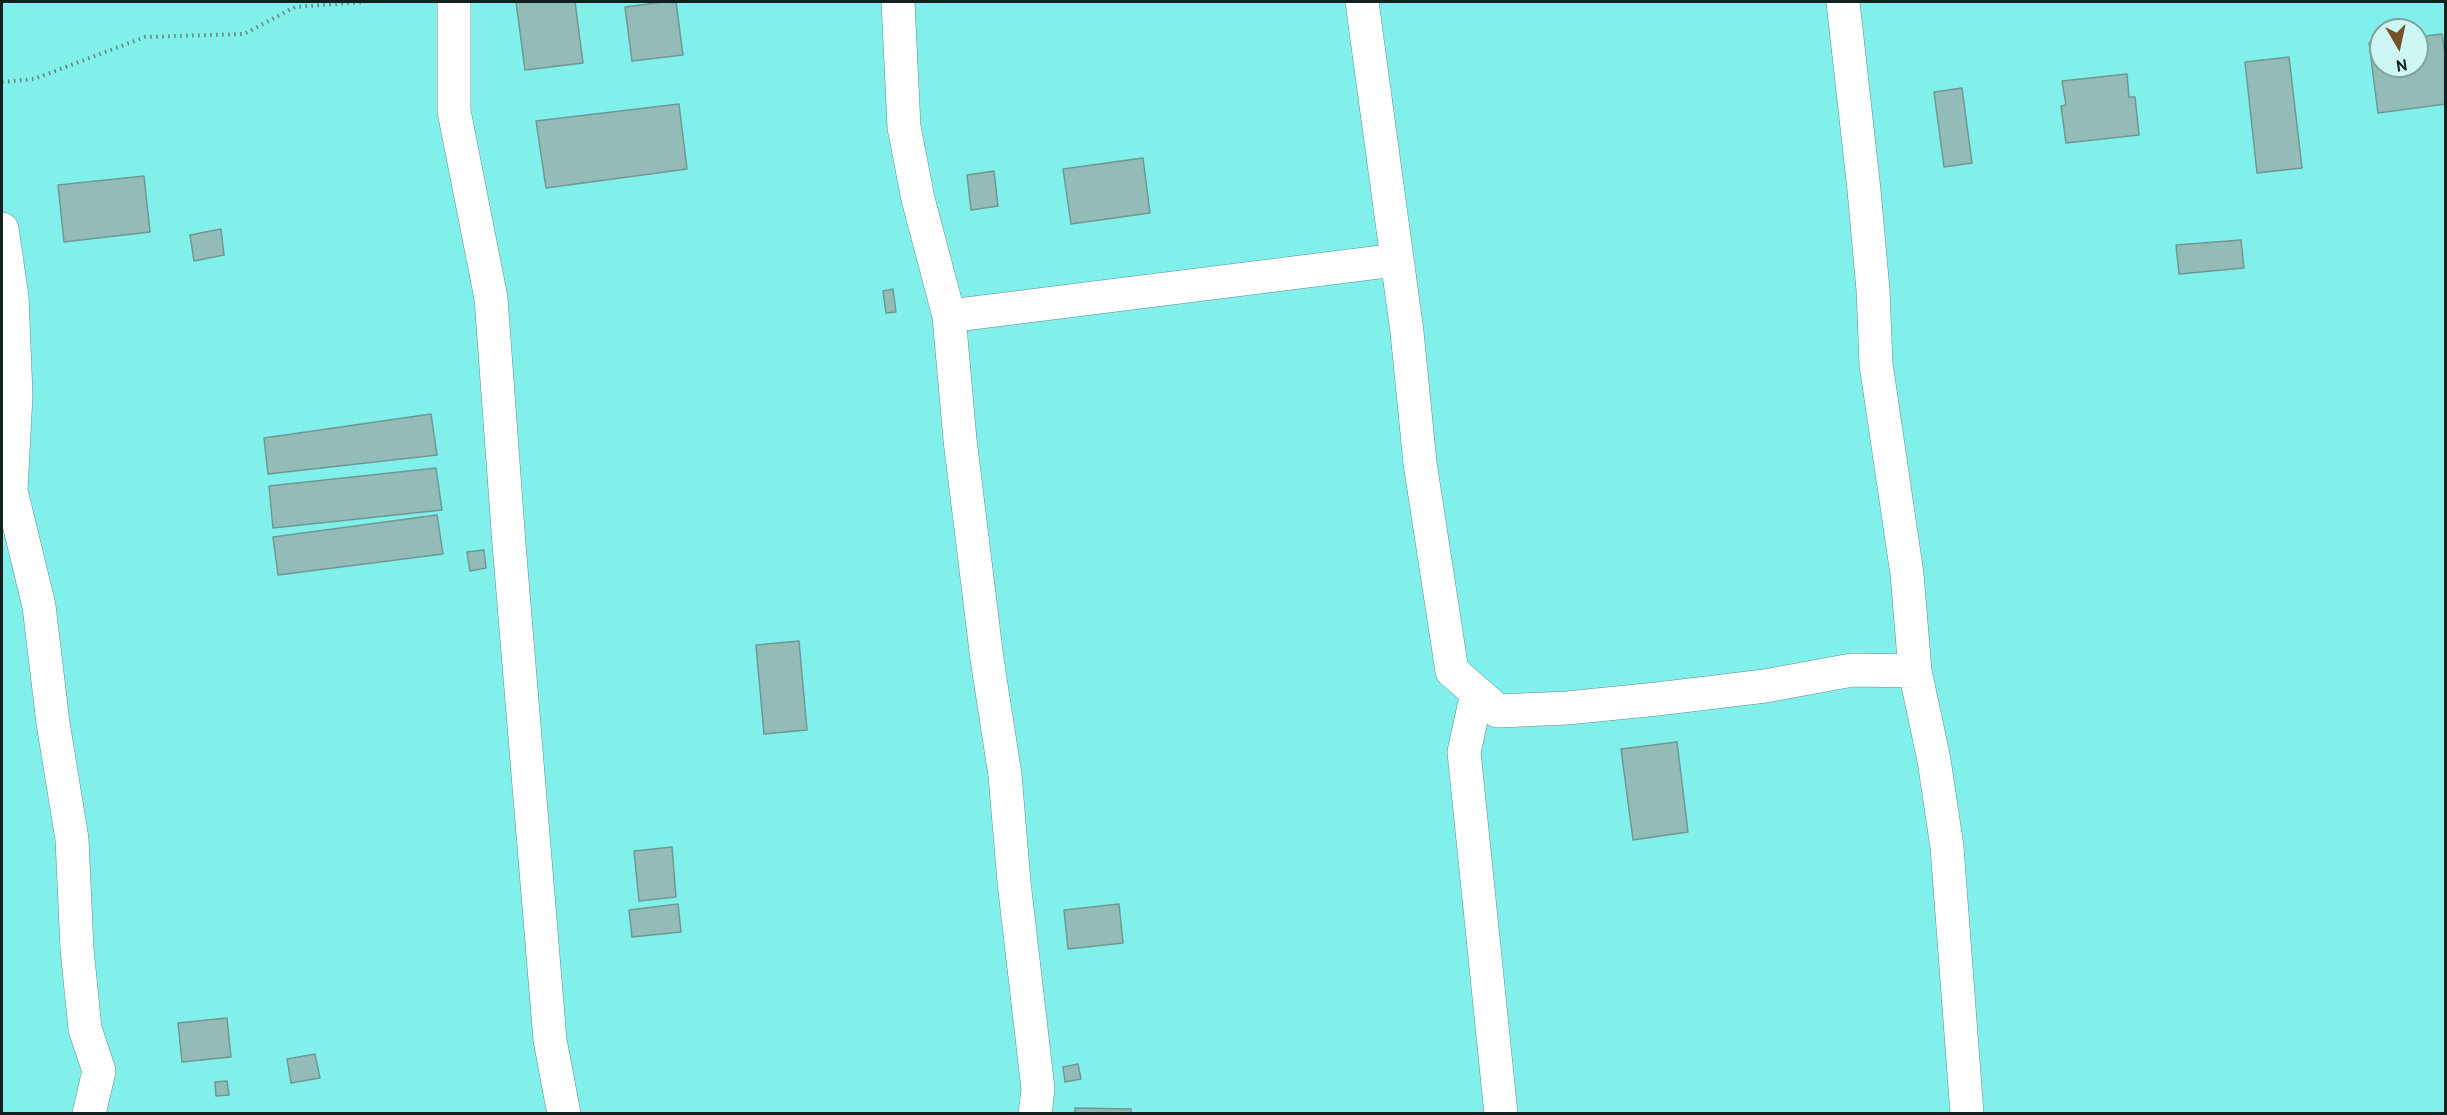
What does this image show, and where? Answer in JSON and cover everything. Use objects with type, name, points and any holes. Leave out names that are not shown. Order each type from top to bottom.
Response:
[{"type":"street","points":[[454,2],[454,111],[491,298],[508,544],[550,1040],[564,1113]]},
{"type":"street","points":[[898,2],[904,127],[918,199],[949,316],[973,550],[1005,775],[1014,882],[1038,1089],[1035,1113]]},
{"type":"street","points":[[1362,2],[1407,332],[1420,464],[1452,671],[1498,711],[1567,708],[1668,698],[1765,686],[1852,670],[1915,671]]},
{"type":"street","points":[[1843,2],[1864,190],[1873,290],[1876,364],[1907,574],[1915,671],[1934,760],[1947,847],[1967,1113]]},
{"type":"street","points":[[2,229],[12,297],[16,395],[11,491],[39,606],[53,723],[72,839],[77,949],[85,1029],[99,1071],[89,1113]]},
{"type":"street","points":[[949,316],[1396,260]]},
{"type":"street","points":[[1477,693],[1464,752],[1501,1113]]},
{"type":"path","points":[[2,82],[34,79],[145,37],[244,34],[295,7],[363,2]]},
{"type":"shaded area","points":[[2,2],[2445,2],[2445,1113],[2,1113]]},
{"type":"building","points":[[516,2],[575,2],[583,63],[525,70]]},
{"type":"building","points":[[676,2],[683,55],[632,61],[625,7]]},
{"type":"building","points":[[2442,34],[2446,63],[2446,104],[2378,113],[2374,78],[2429,78],[2429,36]]},
{"type":"building","points":[[2289,57],[2302,168],[2257,173],[2245,62]]},
{"type":"building","points":[[2127,74],[2129,97],[2135,97],[2139,135],[2066,143],[2061,106],[2066,105],[2062,81]]},
{"type":"building","points":[[1962,88],[1972,163],[1944,167],[1934,92]]},
{"type":"building","points":[[679,104],[687,169],[546,188],[536,121]]},
{"type":"building","points":[[1143,158],[1150,213],[1071,224],[1063,169]]},
{"type":"building","points":[[994,171],[998,206],[971,210],[967,175]]},
{"type":"building","points":[[144,176],[150,232],[64,242],[58,185]]},
{"type":"building","points":[[221,229],[224,255],[194,261],[190,235]]},
{"type":"building","points":[[2241,240],[2244,268],[2179,274],[2176,245]]},
{"type":"building","points":[[893,289],[896,312],[886,313],[883,291]]},
{"type":"building","points":[[431,414],[437,455],[268,474],[264,438]]},
{"type":"building","points":[[436,468],[442,510],[273,528],[269,486]]},
{"type":"building","points":[[437,515],[443,554],[278,575],[273,537]]},
{"type":"building","points":[[484,550],[486,568],[470,571],[467,552]]},
{"type":"building","points":[[799,641],[807,730],[764,734],[756,645]]},
{"type":"building","points":[[1677,742],[1688,832],[1633,840],[1621,749]]},
{"type":"building","points":[[672,847],[676,897],[639,901],[634,851]]},
{"type":"building","points":[[678,904],[681,932],[632,937],[629,910]]},
{"type":"building","points":[[1119,904],[1123,943],[1068,949],[1064,910]]},
{"type":"building","points":[[227,1018],[231,1057],[182,1062],[178,1023]]},
{"type":"building","points":[[315,1054],[320,1078],[291,1083],[287,1059]]},
{"type":"building","points":[[1078,1064],[1081,1079],[1065,1082],[1063,1067]]},
{"type":"building","points":[[227,1081],[229,1095],[216,1096],[215,1082]]},
{"type":"building","points":[[1075,1108],[1131,1109],[1131,1114],[1075,1114]]}]
